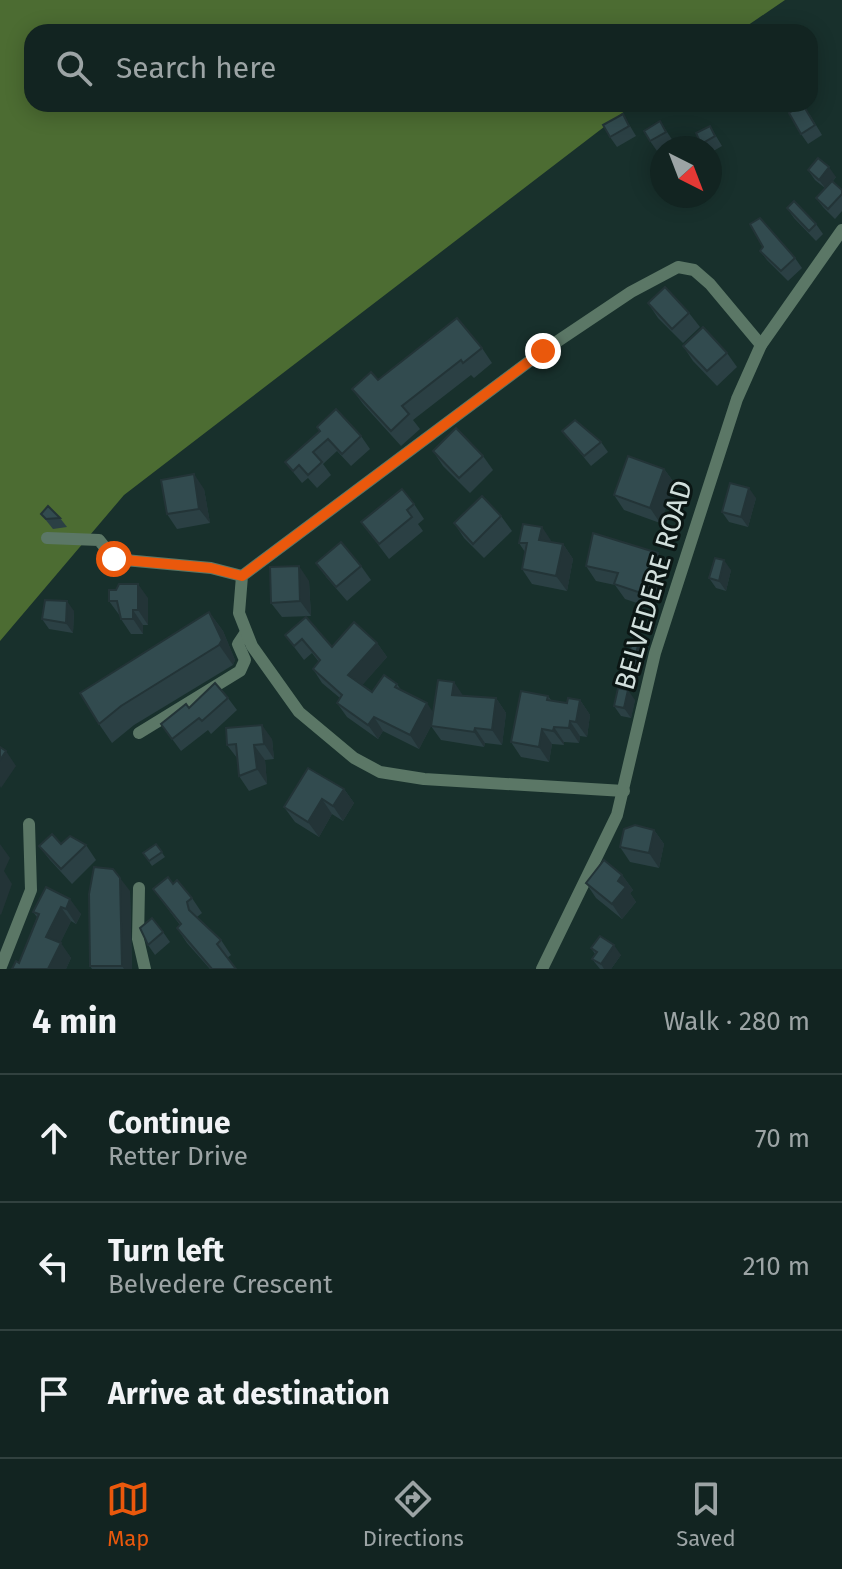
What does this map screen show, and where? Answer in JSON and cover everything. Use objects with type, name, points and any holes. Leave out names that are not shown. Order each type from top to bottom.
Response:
[{"type":"street","name":"BELVEDERE ROAD","points":[[542,969],[608,837],[624,791],[655,653],[684,555],[737,399],[761,345],[842,230]]},
{"type":"street","points":[[624,791],[424,779],[380,772],[354,758],[299,712],[271,677],[239,613],[242,576],[543,351],[631,292],[678,267],[694,270],[710,284],[761,345]]},
{"type":"street","points":[[47,538],[99,540],[114,559],[211,568],[242,576]]},
{"type":"street","points":[[139,733],[240,671],[245,660],[238,644],[246,632]]},
{"type":"street","points":[[0,969],[31,890],[29,824]]},
{"type":"street","points":[[139,888],[138,939],[145,969]]},
{"type":"green space","points":[[0,0],[785,0],[750,24],[24,24],[24,112],[624,112],[124,495],[0,641]]},
{"type":"building","points":[[807,112],[815,125],[801,134],[789,113]]},
{"type":"building","points":[[623,114],[629,126],[610,137],[603,125]]},
{"type":"building","points":[[660,121],[666,132],[650,136],[650,141],[644,131]]},
{"type":"building","points":[[710,126],[715,136],[697,136],[696,133]]},
{"type":"building","points":[[818,158],[829,167],[819,180],[808,170]]},
{"type":"building","points":[[832,181],[842,190],[842,194],[828,209],[816,198]]},
{"type":"building","points":[[794,201],[816,224],[809,231],[787,208]]},
{"type":"building","points":[[760,218],[795,258],[781,271],[760,251],[763,247],[750,224]]},
{"type":"building","points":[[665,287],[689,313],[672,329],[648,303]]},
{"type":"building","points":[[457,318],[482,348],[463,363],[461,360],[402,406],[409,414],[391,431],[352,389],[371,372],[378,380]]},
{"type":"building","points":[[703,327],[727,353],[707,371],[683,346]]},
{"type":"building","points":[[336,409],[361,436],[342,454],[328,439],[313,452],[322,462],[308,475],[299,465],[293,471],[285,462],[320,431],[317,427]]},
{"type":"building","points":[[575,420],[601,442],[584,456],[562,431]]},
{"type":"building","points":[[456,428],[483,456],[459,478],[433,451]]},
{"type":"building","points":[[628,456],[664,469],[650,508],[614,495]]},
{"type":"building","points":[[194,474],[199,509],[167,514],[161,480]]},
{"type":"building","points":[[730,483],[749,488],[741,517],[722,512]]},
{"type":"building","points":[[402,489],[414,504],[407,510],[412,517],[379,544],[361,522]]},
{"type":"building","points":[[482,496],[501,516],[473,544],[454,523]]},
{"type":"building","points":[[48,506],[60,518],[46,519],[41,514]]},
{"type":"building","points":[[523,524],[542,527],[539,540],[563,544],[556,576],[522,569],[527,543],[519,543]]},
{"type":"building","points":[[593,533],[658,553],[644,594],[614,584],[618,573],[586,566]]},
{"type":"building","points":[[341,542],[361,566],[336,587],[316,563]]},
{"type":"building","points":[[715,558],[724,560],[719,581],[709,578]]},
{"type":"building","points":[[299,566],[300,601],[271,603],[270,567]]},
{"type":"building","points":[[119,584],[138,584],[138,610],[133,610],[133,619],[121,619],[117,601],[109,601],[109,590],[116,590]]},
{"type":"building","points":[[45,600],[67,601],[66,623],[42,619]]},
{"type":"building","points":[[209,612],[222,640],[219,645],[121,706],[99,724],[80,693]]},
{"type":"building","points":[[306,617],[332,647],[354,622],[377,643],[348,675],[372,692],[384,675],[397,684],[395,687],[427,703],[410,735],[374,717],[368,725],[337,703],[342,695],[313,669],[320,660],[302,639],[294,646],[285,635]]},
{"type":"building","points":[[633,639],[639,641],[635,659],[628,657]]},
{"type":"building","points":[[438,680],[454,682],[452,695],[496,698],[492,730],[475,728],[474,732],[431,726]]},
{"type":"building","points":[[215,683],[228,698],[202,721],[199,718],[172,739],[161,724],[186,704],[189,708]]},
{"type":"building","points":[[618,688],[628,690],[624,708],[614,706]]},
{"type":"building","points":[[521,691],[548,696],[547,700],[567,703],[568,698],[580,700],[576,722],[570,721],[569,728],[554,727],[553,731],[542,729],[539,747],[511,742]]},
{"type":"building","points":[[262,725],[264,744],[254,745],[257,769],[239,776],[236,744],[227,745],[226,728]]},
{"type":"building","points":[[308,768],[344,789],[333,806],[322,799],[308,822],[284,807]]},
{"type":"building","points":[[635,825],[654,830],[649,853],[620,847],[624,829]]},
{"type":"building","points":[[52,834],[61,844],[70,836],[86,845],[61,869],[39,846]]},
{"type":"building","points":[[156,844],[162,852],[149,861],[143,853]]},
{"type":"building","points":[[604,860],[622,875],[618,881],[626,887],[612,904],[586,883]]},
{"type":"building","points":[[94,867],[113,869],[120,878],[122,966],[90,966],[89,894]]},
{"type":"building","points":[[168,877],[173,884],[177,880],[192,898],[187,902],[189,910],[221,940],[217,944],[236,969],[212,969],[177,928],[181,924],[153,889]]},
{"type":"building","points":[[46,887],[70,899],[66,909],[61,907],[46,937],[61,943],[48,969],[12,969],[16,961],[19,963],[39,914],[33,912]]},
{"type":"building","points":[[152,918],[163,932],[148,945],[140,928]]},
{"type":"building","points":[[600,936],[614,945],[601,964],[592,959],[597,952],[591,948]]},
{"type":"route","points":[[114,559],[211,568],[242,576],[543,351]]}]
